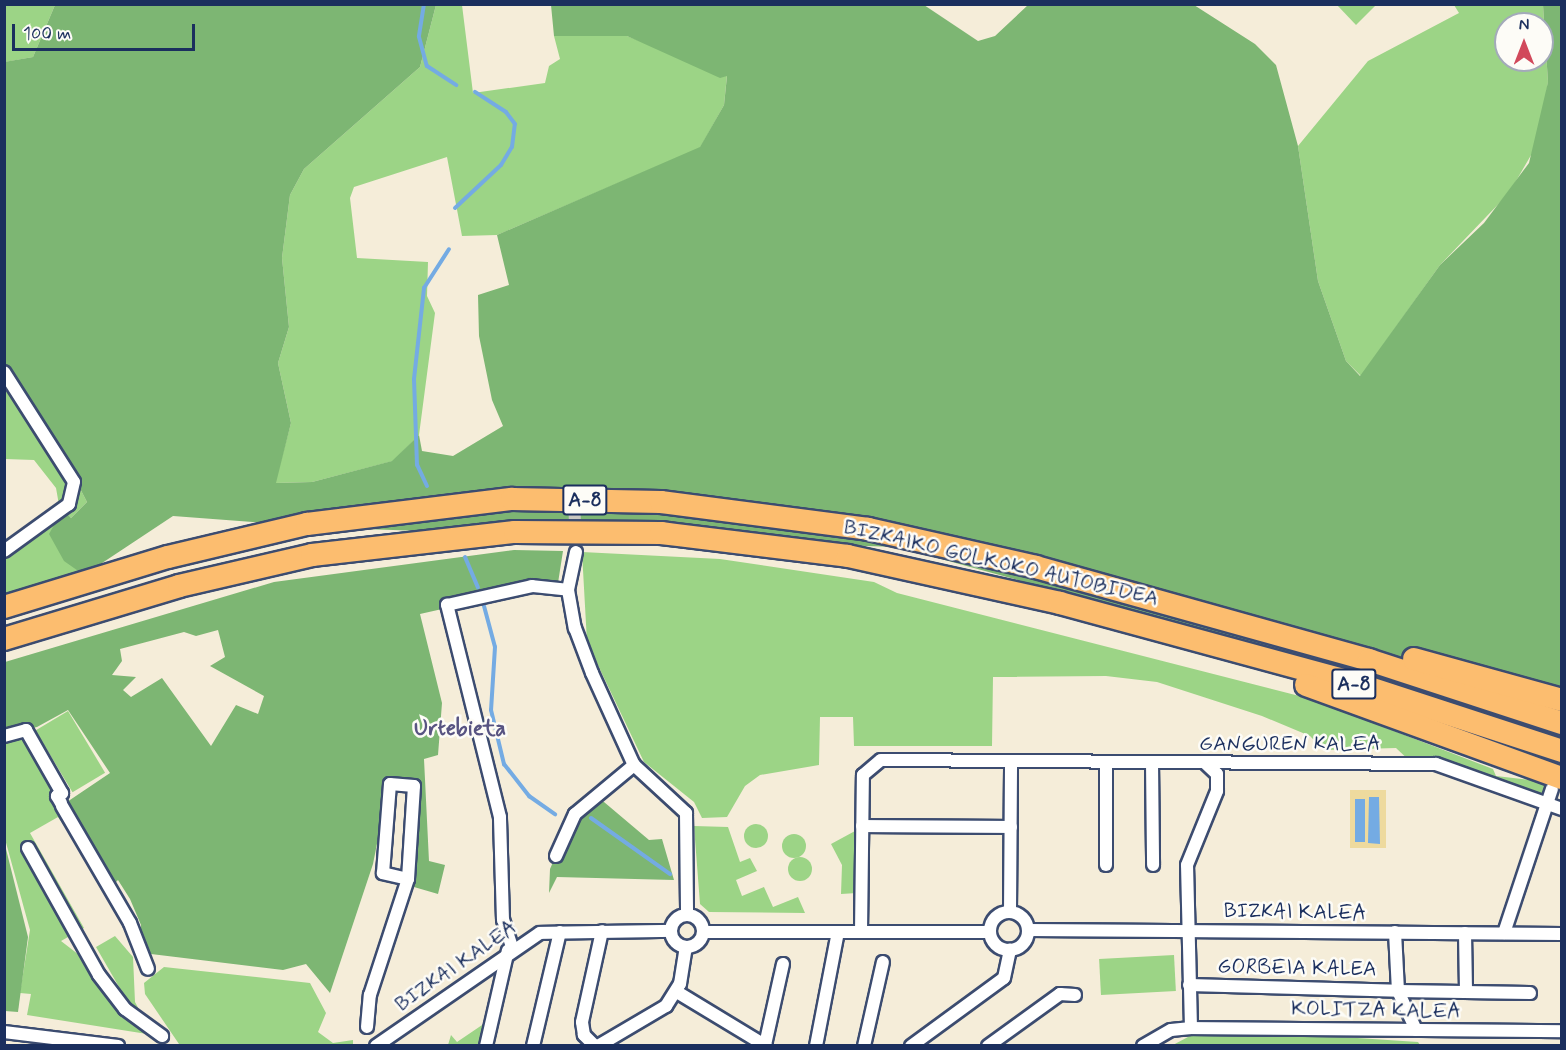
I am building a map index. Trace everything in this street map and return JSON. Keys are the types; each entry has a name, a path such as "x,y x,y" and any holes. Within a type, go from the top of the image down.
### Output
{"highway":[{"name":"BIZKAIKO GOLKOKO AUTOBIDEA","path":"4,607 168,557 307,524 512,499 661,502 765,512 943,544 1167,601 1562,723"},
{"name":"BIZKAIKO GOLKOKO AUTOBIDEA","path":"4,639 179,586 312,555 515,532 661,533 761,543 924,571 1145,624 1562,751"},
{"path":"1167,601 1291,626 1562,699"},
{"path":"1145,624 1233,663 1557,784"}],"street":[{"path":"4,372 74,482 63,510 4,550"},
{"path":"576,552 568,590 574,628 634,765 686,813 687,915"},
{"path":"486,1046 510,949 503,920 501,817 447,605 532,586 568,590"},
{"path":"4,736 26,730 62,793 57,796 148,969"},
{"name":"GANGUREN KALEA","path":"861,932 863,775 881,760 1436,764 1562,809"},
{"path":"1010,912 1011,762"},
{"path":"1106,762 1106,865"},
{"path":"1152,762 1153,865"},
{"path":"1191,1028 1186,930 1187,865 1217,791 1217,774 1205,762"},
{"path":"556,856 575,814 634,765"},
{"path":"367,1027 370,994 408,879 414,786 390,784 383,873 408,879"},
{"path":"1504,933 1547,803 1557,784"},
{"path":"862,826 1011,827"},
{"path":"28,848 99,975 125,1009 162,1036"},
{"path":"1010,912 1020,916 1028,930 1021,946 1010,950 995,943 990,932 994,920 1010,912"},
{"path":"687,915 701,922 704,932 700,942 686,948 677,944 671,931 678,918 687,915"},
{"name":"BIZKAI KALEA","path":"1028,930 1562,934"},
{"path":"602,931 582,1022 585,1035 597,1046 654,1015 676,992 686,948"},
{"name":"BIZKAI KALEA","path":"376,1046 510,949 540,933 671,931"},
{"path":"533,1046 560,932"},
{"path":"704,932 990,932"},
{"path":"816,1046 838,932"},
{"name":"KOLITZA KALEA","path":"1395,932 1398,991 1530,993"},
{"path":"1465,933 1466,992"},
{"path":"910,1046 1004,978 1010,950"},
{"path":"864,1046 883,962"},
{"path":"676,992 766,1045 783,964"},
{"name":"GORBEIA KALEA","path":"1190,985 1398,991 1416,1030"},
{"path":"988,1046 1060,994 1075,995"},
{"name":"KOLITZA KALEA","path":"1143,1046 1171,1030 1191,1028 1562,1031"},
{"path":"4,1032 118,1046"}],"green space":[{"path":"5,5 55,5 33,57 5,62"},
{"path":"55,5 436,5 420,67 304,169 290,195 282,258 289,327 278,363 291,423 276,483 312,482 392,461 419,435 422,451 453,456 503,426 492,400 479,336 478,295 509,285 497,235 700,147 724,105 727,76 720,78 627,36 554,36 551,5 924,5 978,41 995,36 1028,5 1194,5 1255,44 1276,65 1298,146 1318,281 1346,361 1360,376 1440,265 1484,223 1529,163 1548,82 1547,72 1554,72 1554,12 1543,12 1543,5 1561,5 1561,745 1263,647 897,547 334,528 173,516 84,575 64,561 49,534 63,509 71,518 87,502 52,434 5,365 4,62 33,57"},
{"path":"436,5 462,5 473,93 545,83 549,66 560,59 554,36 597,32 627,36 727,75 724,105 700,148 497,235 462,236 447,157 354,187 350,198 357,258 428,262 427,296 435,313 419,435 393,461 312,482 275,483 291,423 278,363 289,327 282,258 290,195 304,169 420,67"},
{"path":"1337,5 1376,5 1356,25"},
{"path":"1454,5 1543,5 1543,12 1494,12 1494,72 1547,72 1548,82 1538,143 1509,193 1440,265 1361,376 1346,361 1318,281 1298,146 1368,61 1459,13"},
{"path":"4,365 52,434 87,502 71,518 64,510 84,575 5,606 5,542 59,505 56,488 34,460 5,459"},
{"path":"514,550 563,551 558,583 420,614 442,703 438,755 424,759 429,861 445,865 438,894 414,887 417,779 390,778 373,864 330,993 306,964 283,970 151,954 141,942 141,925 130,899 118,880 112,886 64,804 110,773 68,710 37,727 5,734 5,662 274,582","holes":["218,630 225,657 210,666 264,696 258,714 236,705 211,746 162,678 131,697 123,690 136,677 112,675 122,661 120,649 184,632 196,636"]},
{"path":"582,552 720,559 874,582 897,593 1311,699 1493,769 1496,776 1539,781 1552,789 1547,803 1436,764 1413,764 1396,748 1324,750 1310,736 1262,716 1157,682 1106,676 993,677 992,746 854,746 853,717 820,717 819,765 760,775 745,786 727,817 702,818 694,802 644,762 587,642"},
{"path":"68,711 105,773 73,792 35,731"},
{"path":"36,725 32,731 69,794 52,804 88,860 58,817 30,833 84,928 61,941 83,958 117,1011 147,1034 27,1015 31,994 20,993 30,930 5,839 4,734"},
{"path":"588,801 604,802 649,840 662,839 674,880 557,877 549,893 550,869 571,821"},
{"path":"756,824 764,828 768,836 764,844 756,848 748,844 744,836 748,828"},
{"path":"694,826 728,827 740,862 750,858 757,871 736,880 742,896 764,887 773,907 798,897 805,913 709,912 700,904"},
{"path":"855,831 857,893 841,894 842,865 831,844"},
{"path":"794,834 799,835 805,841 805,851 799,857 794,858 789,857 783,851 782,846 783,841 789,835"},
{"path":"4,841 28,937 18,1012 5,1011"},
{"path":"800,857 809,860 812,869 809,878 800,881 791,878 788,869 791,860"},
{"path":"115,936 133,957 135,1002 144,1019 130,1006 96,947"},
{"path":"1174,955 1176,991 1101,995 1099,959"},
{"path":"164,967 310,983 326,1013 318,1032 333,1043 353,1040 353,1044 179,1044 145,994 144,983"},
{"path":"488,1021 482,1045 448,1045 451,1035 457,1042"},
{"path":"1205,1028 1418,1042 1420,1045 1171,1046"}],"sand":[{"path":"1350,790 1386,790 1386,848 1350,848"}],"water":[{"path":"1369,797 1379,797 1380,844 1368,843"},
{"path":"1355,799 1365,799 1365,842 1355,842"}],"waterway":[{"path":"424,4 419,37 427,66 456,85"},
{"path":"455,208 501,165 512,147 515,124 506,112 475,92"},
{"path":"427,486 417,465 414,379 424,288 449,249"},
{"path":"465,557 478,587"},
{"path":"484,606 495,647 491,710 504,764 529,796 555,814"},
{"path":"591,818 670,874"}],"tunnel":[{"path":"574,496 576,552"}],"district":[{"name":"Urtebieta","path":"460,730"}]}
